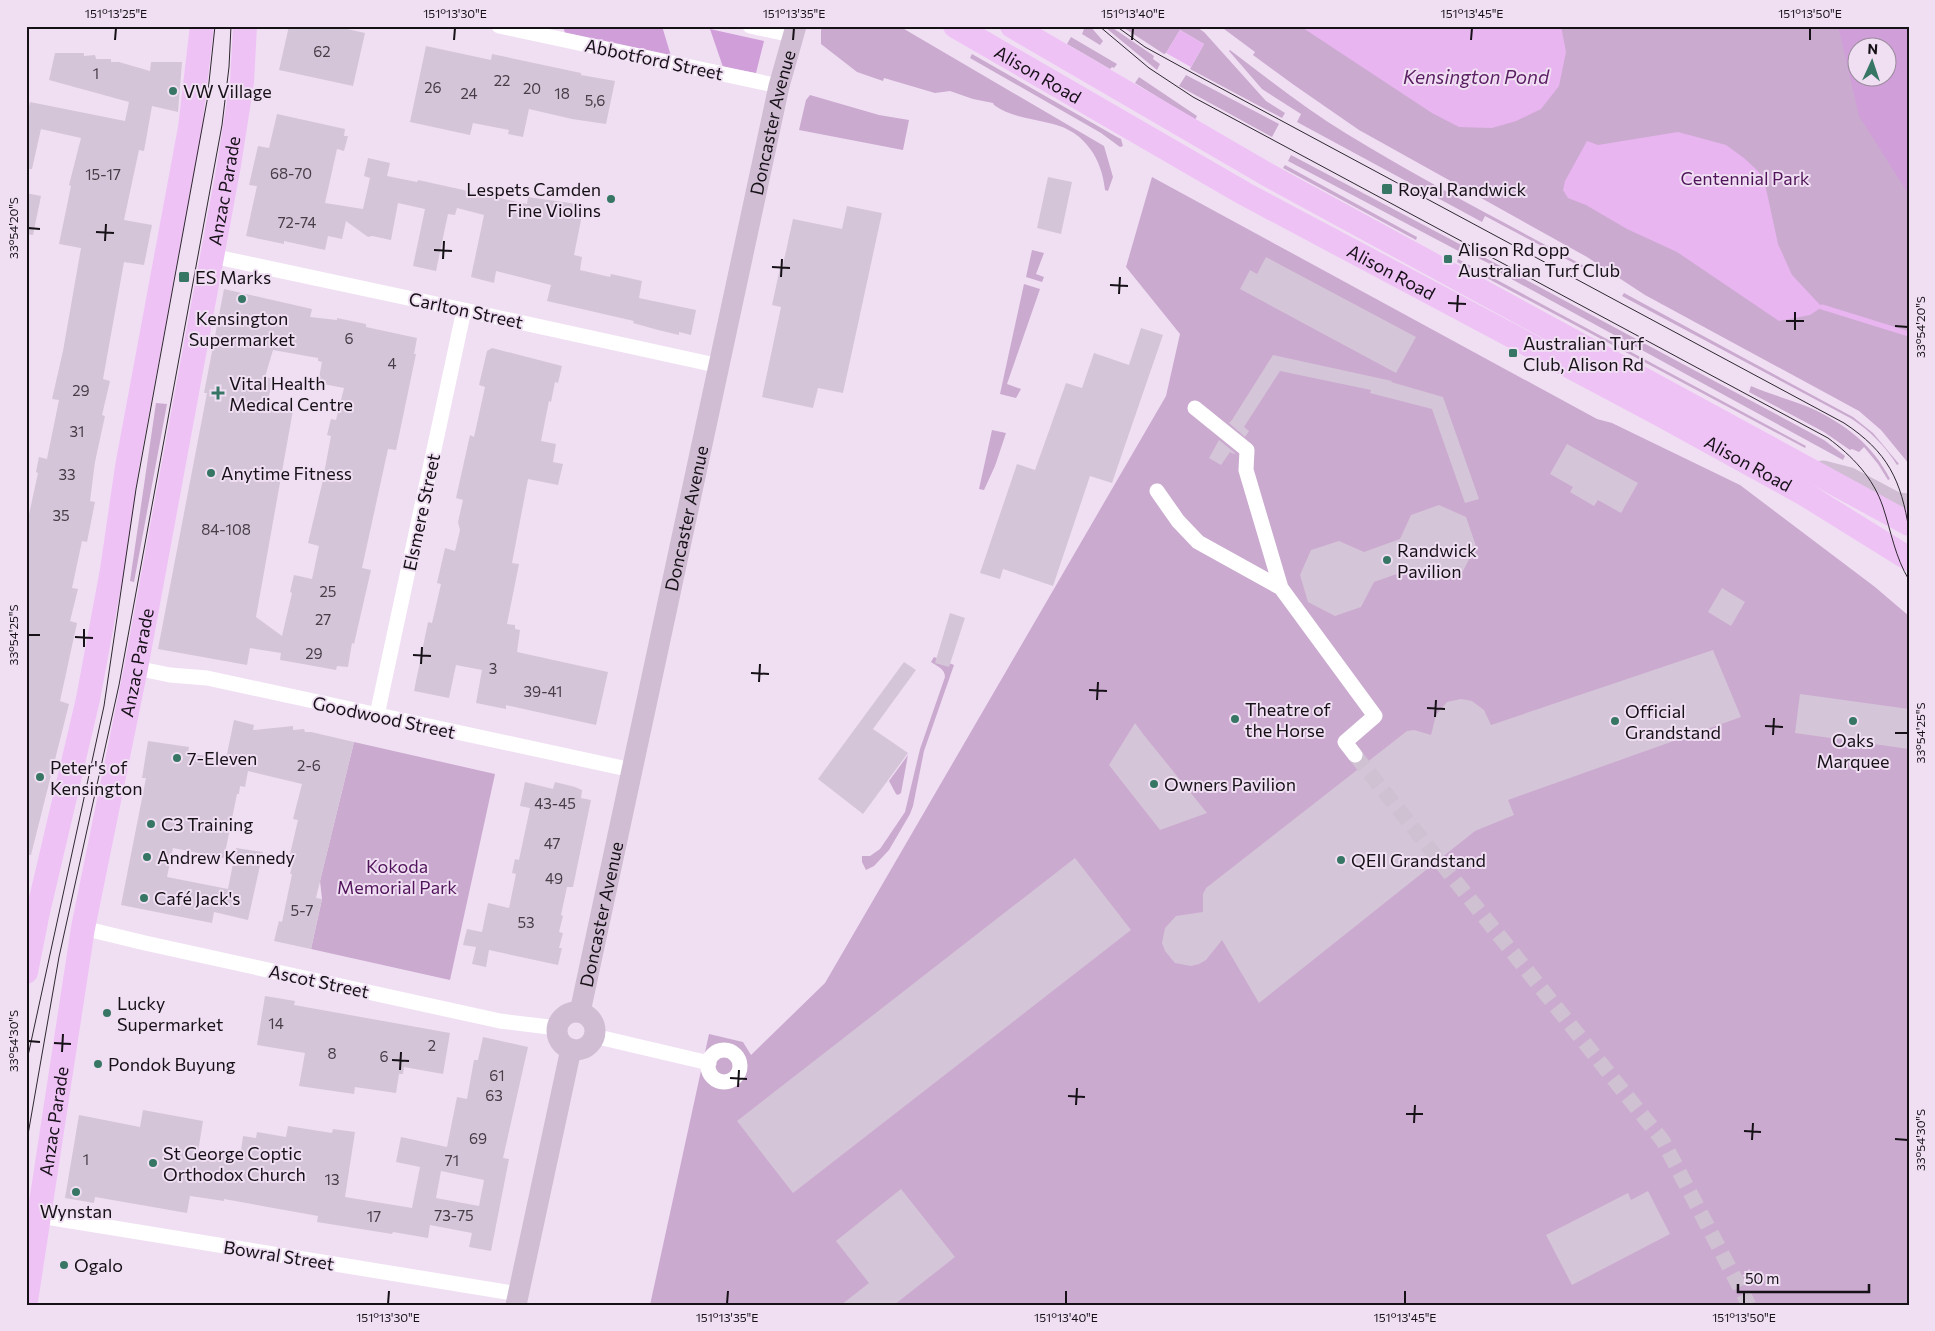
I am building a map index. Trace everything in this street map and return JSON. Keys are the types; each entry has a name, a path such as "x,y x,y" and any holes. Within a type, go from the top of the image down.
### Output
{"main road":[{"path":"26,972 38,912 90,690 112,570 127,467 186,152 195,96 202,26"},
{"name":"Anzac Parade","path":"26,1301 83,928 110,786 136,668 238,113 242,82 245,26"},
{"name":"Alison Road","path":"955,26 1245,194 1650,409 1790,486 1909,559"},
{"name":"Alison Road","path":"1012,26 1268,175 1909,524"},
{"name":"Doncaster Avenue","path":"580,1012 779,86 794,31"},
{"path":"1803,466 1850,478 1897,503 1909,504"},
{"path":"580,1012 590,1019 595,1030 594,1036 587,1047 571,1049 563,1045 559,1040 557,1028 558,1022 567,1014 580,1012"},
{"path":"518,1299 571,1049"}],"street":[{"name":"Abbotford Street","path":"499,26 779,86"},
{"path":"750,26 794,31"},
{"name":"Carlton Street","path":"212,256 720,366"},
{"name":"Elsmere Street","path":"377,715 464,310"},
{"path":"1195,408 1247,450 1246,470 1281,588 1375,716 1345,742 1355,755"},
{"path":"1157,491 1178,522 1198,542 1281,588"},
{"name":"Goodwood Street","path":"136,668 170,675 207,678 632,770"},
{"name":"Ascot Street","path":"83,928 500,1021 557,1028"},
{"path":"594,1036 709,1062"},
{"name":"Bowral Street","path":"40,1216 518,1299"}],"green space":[{"path":"823,26 899,26 1104,146 1113,177 1108,191 1105,190 1096,158 1083,140 1074,133 1053,124 1008,113 993,103 973,99 950,91 935,93 884,78 883,81 857,72 821,44 821,30"},
{"path":"1080,26 1090,26 1103,41 1100,45 1082,34 1084,29"},
{"path":"1110,26 1154,56 1153,59 1160,64 1157,70 1106,28"},
{"path":"1121,26 1195,26 1204,32 1266,101 1285,113 1282,118 1190,69 1204,44 1180,30 1164,54"},
{"name":"Centennial Park","path":"1220,26 1909,26 1909,464 1881,430 1859,411 1645,295 1587,257 1359,130 1253,55 1255,52"},
{"path":"1071,37 1117,64 1114,68 1110,69 1067,44"},
{"path":"1230,50 1302,104 1376,152 1586,267 1585,269 1485,216 1482,222 1297,122 1301,114 1262,89"},
{"path":"972,54 1121,139 1123,146 1120,147 1101,133 970,58"},
{"path":"1186,75 1279,124 1272,137 1179,86"},
{"path":"1139,77 1197,116 1195,120 1135,83"},
{"path":"810,95 879,115 909,120 903,150 799,130 806,100"},
{"path":"1291,155 1469,249 1466,255 1288,161"},
{"path":"1285,165 1417,237 1416,240 1283,168"},
{"path":"1152,177 1597,419 1612,423 1740,485 1875,587 1909,616 1909,1305 650,1305 709,1034 743,1042 751,1055 825,983 1166,396 1180,334 1126,267"},
{"path":"1032,250 1044,253 1036,274 1044,277 1042,282 1026,277"},
{"path":"1480,255 1824,440 1845,456 1843,460 1495,270 1490,264 1478,258"},
{"path":"1458,259 1806,446 1805,448 1457,262"},
{"path":"1024,284 1040,289 1007,384 1021,389 1016,398 1000,394"},
{"path":"1624,293 1853,417 1873,433 1899,464 1897,465 1871,434 1852,419 1622,296"},
{"path":"1751,386 1813,409 1837,422 1867,446 1890,479 1888,480 1864,447 1859,452 1850,450 1824,432 1749,392"},
{"path":"156,403 167,404 134,582 130,581"},
{"path":"992,430 1006,433 995,466 984,490 979,489"},
{"path":"934,657 954,665 924,751 913,806 889,850 874,866 866,870 862,862 862,856 870,856 880,849 905,812 920,749 945,677 942,670 931,662"},
{"name":"Kokoda Memorial Park","path":"354,742 495,774 450,980 311,949 322,899 320,881"},
{"path":"908,755 901,793 898,795 889,781"}],"shaded area":[{"path":"563,26 662,26 671,56 565,33"},
{"path":"1838,26 1909,26 1909,195 1859,116 1852,88 1898,88 1898,38 1848,38 1848,69"},
{"path":"710,29 764,41 756,73 723,67"}],"water":[{"name":"Kensington Pond","path":"1300,26 1561,26 1566,52 1559,86 1541,109 1516,121 1492,128 1459,127 1432,113"},
{"path":"1180,30 1204,44 1191,67 1166,53"},
{"path":"1678,132 1726,145 1759,172 1765,184 1778,244 1792,275 1822,307 1810,315 1779,321 1677,252 1627,229 1586,205 1568,198 1563,190 1565,181 1587,141 1598,145"}],"building":[{"path":"289,26 334,26 365,33 353,86 279,70"},
{"path":"426,46 491,60 492,54 615,81 606,124 572,119 529,109 523,137 508,134 509,130 473,123 470,135 410,122"},
{"path":"55,53 84,53 84,56 95,55 96,59 111,59 111,62 119,62 150,71 151,62 182,62 178,112 152,106 144,151 139,150 124,220 152,225 144,265 124,262 103,379 110,381 102,415 105,416 95,462 90,501 95,502 87,542 82,541 72,588 78,589 70,621 77,623 60,701 69,704 31,855 26,855 26,528 38,473 36,472 39,457 47,459 59,400 52,399 63,351 81,248 59,244 71,186 69,185 81,138 41,129 32,169 26,169 26,119 30,102 125,121 129,102 49,80"},
{"path":"277,114 345,129 344,136 348,136 344,151 337,149 325,203 363,209 370,178 364,176 368,158 390,163 387,176 417,182 418,180 527,204 528,197 584,205 574,255 582,257 580,270 610,277 611,274 642,281 639,298 696,310 691,335 679,332 679,335 633,323 634,321 547,301 551,285 496,271 494,283 471,277 484,215 457,208 455,215 448,214 436,271 413,266 425,209 398,203 391,240 372,236 368,237 346,221 342,239 328,236 325,250 284,241 284,244 246,236 257,186 249,185 258,146 269,148"},
{"path":"1048,177 1072,182 1061,234 1037,228"},
{"path":"26,193 41,196 33,235 26,234"},
{"path":"847,206 882,213 843,393 818,388 813,408 762,397 781,307 772,305 793,219 842,229"},
{"path":"1266,257 1416,337 1396,373 1240,289 1250,270 1257,274"},
{"path":"224,289 312,309 310,317 337,320 337,318 366,324 366,327 417,338 414,354 416,354 396,450 388,449 362,568 371,570 354,644 352,643 348,667 337,666 336,670 280,660 281,653 250,648 247,665 158,649 207,393 204,393","holes":["273,350 318,358 318,361 322,362 318,383 344,388 336,420 331,419 327,435 331,436 308,543 319,546 312,579 294,575 290,592 292,593 282,636 256,617 293,410 266,405 274,379 265,377"]},
{"path":"1141,328 1163,335 1112,483 1090,476 1053,586 1003,569 1000,579 980,573 1017,464 1035,470 1066,383 1082,388 1094,353 1129,365"},
{"path":"492,348 562,366 558,383 555,382 551,402 549,401 541,441 556,444 553,462 563,464 558,485 528,479 512,563 519,564 507,624 515,625 515,629 520,630 517,652 608,672 596,725 506,705 506,709 476,703 482,670 456,665 449,698 414,691 428,622 432,623 441,584 437,583 445,548 455,551 460,530 458,522 463,500 456,498 470,435 474,437 485,387 479,385 487,351"},
{"path":"1273,355 1392,381 1443,397 1479,499 1465,503 1432,409 1370,393 1371,390 1280,371 1244,427 1249,431 1245,437 1229,423"},
{"path":"1219,440 1235,453 1230,452 1221,465 1209,458"},
{"path":"1567,444 1638,483 1621,513 1598,500 1594,506 1570,492 1573,487 1550,474"},
{"name":"Randwick Pavilion","path":"1439,505 1466,517 1476,546 1463,571 1436,581 1411,569 1374,582 1361,607 1335,616 1308,602 1300,575 1311,550 1339,541 1364,552 1400,539 1411,515"},
{"path":"1722,588 1745,602 1731,626 1708,612"},
{"path":"950,613 965,618 949,667 935,663"},
{"name":"QEII Grandstand","path":"1713,650 1741,717 1508,800 1514,815 1475,831 1259,1003 1222,940 1206,960 1191,966 1175,963 1165,951 1162,943 1165,928 1176,916 1203,912 1203,894 1206,888 1407,731 1414,730 1431,735 1436,715 1447,702 1461,699 1472,701 1484,710 1491,725"},
{"path":"904,662 916,670 873,729 908,753 863,814 818,779"},
{"name":"Oaks Marquee","path":"1800,694 1909,709 1909,749 1795,733"},
{"path":"234,720 254,725 253,730 293,726 293,730 304,729 305,732 354,742 316,898 322,899 311,949 274,941 279,921 282,922 292,874 290,874 295,855 290,854 298,820 293,819 302,784 248,771 245,787 240,786 239,794 237,794 224,858 173,848 167,877 228,889 236,848 263,852 248,920 214,912 212,923 121,905 146,778 142,778 148,741 189,747 188,753 226,759"},
{"name":"Owners Pavilion","path":"1135,723 1207,813 1160,830 1109,765"},
{"path":"525,782 553,789 555,782 575,787 582,790 581,798 591,800 573,887 567,887 561,915 563,916 559,932 563,933 559,948 562,948 558,965 489,950 486,967 472,964 476,947 463,945 467,929 482,932 488,903 509,908 516,874 512,873 515,859 519,860 530,808 520,806"},
{"path":"1075,858 1131,930 793,1193 737,1121"},
{"path":"265,996 295,1001 294,1005 450,1033 443,1074 404,1067 403,1074 399,1074 396,1093 355,1087 354,1094 299,1086 305,1053 257,1045"},
{"path":"483,1037 528,1047 503,1158 509,1159 491,1251 469,1247 472,1233 430,1225 428,1238 393,1232 392,1234 317,1222 318,1216 224,1199 224,1201 190,1196 187,1213 95,1197 94,1203 65,1198 79,1115 140,1127 143,1110 203,1121 198,1152 240,1158 243,1136 256,1138 257,1132 286,1137 288,1126 332,1133 333,1129 355,1132 345,1197 412,1208 420,1167 396,1162 401,1137 447,1147 457,1097 467,1099 474,1060 478,1060","holes":["441,1171 484,1180 479,1206 436,1198"]},
{"path":"901,1189 955,1257 894,1305 841,1305 869,1283 836,1241"},
{"path":"1648,1191 1670,1234 1572,1285 1546,1235 1628,1193 1631,1200"}],"waterway":[{"path":"1822,307 1909,334"}],"tunnel":[{"path":"1355,755 1663,1141 1749,1305"}],"tram line":[{"path":"26,1065 104,706 136,489 207,101 215,26"},
{"path":"26,1146 59,957 119,685 222,125 229,67 231,26"},
{"path":"1099,26 1149,68 1193,97 1828,438 1861,468 1874,486 1883,507 1900,562 1909,580"},
{"path":"1116,26 1145,47 1187,70 1844,423 1872,445 1890,469 1902,496 1909,530"}],"place":[{"name":"VW Village","path":"173,91"},
{"name":"Royal Randwick","path":"1387,189"},
{"name":"Lespets Camden Fine Violins","path":"611,199"},
{"name":"Alison Rd opp Australian Turf Club","path":"1448,259"},
{"name":"ES Marks","path":"184,277"},
{"name":"Kensington Supermarket","path":"242,299"},
{"name":"Australian Turf Club, Alison Rd","path":"1513,353"},
{"name":"Vital Health Medical Centre","path":"218,393"},
{"name":"Anytime Fitness","path":"211,473"},
{"name":"Randwick Pavilion","path":"1387,560"},
{"name":"Theatre of the Horse","path":"1235,719"},
{"name":"Official Grandstand","path":"1615,721"},
{"name":"Oaks Marquee","path":"1853,721"},
{"name":"7-Eleven","path":"177,758"},
{"name":"Peter's of Kensington","path":"40,777"},
{"name":"Owners Pavilion","path":"1154,784"},
{"name":"C3 Training","path":"151,824"},
{"name":"Andrew Kennedy","path":"147,857"},
{"name":"QEII Grandstand","path":"1341,860"},
{"name":"Café Jack's","path":"144,898"},
{"name":"Lucky Supermarket","path":"107,1013"},
{"name":"Pondok Buyung","path":"98,1064"},
{"name":"St George Coptic Orthodox Church","path":"153,1163"},
{"name":"Wynstan","path":"76,1192"},
{"name":"Ogalo","path":"64,1265"}]}
